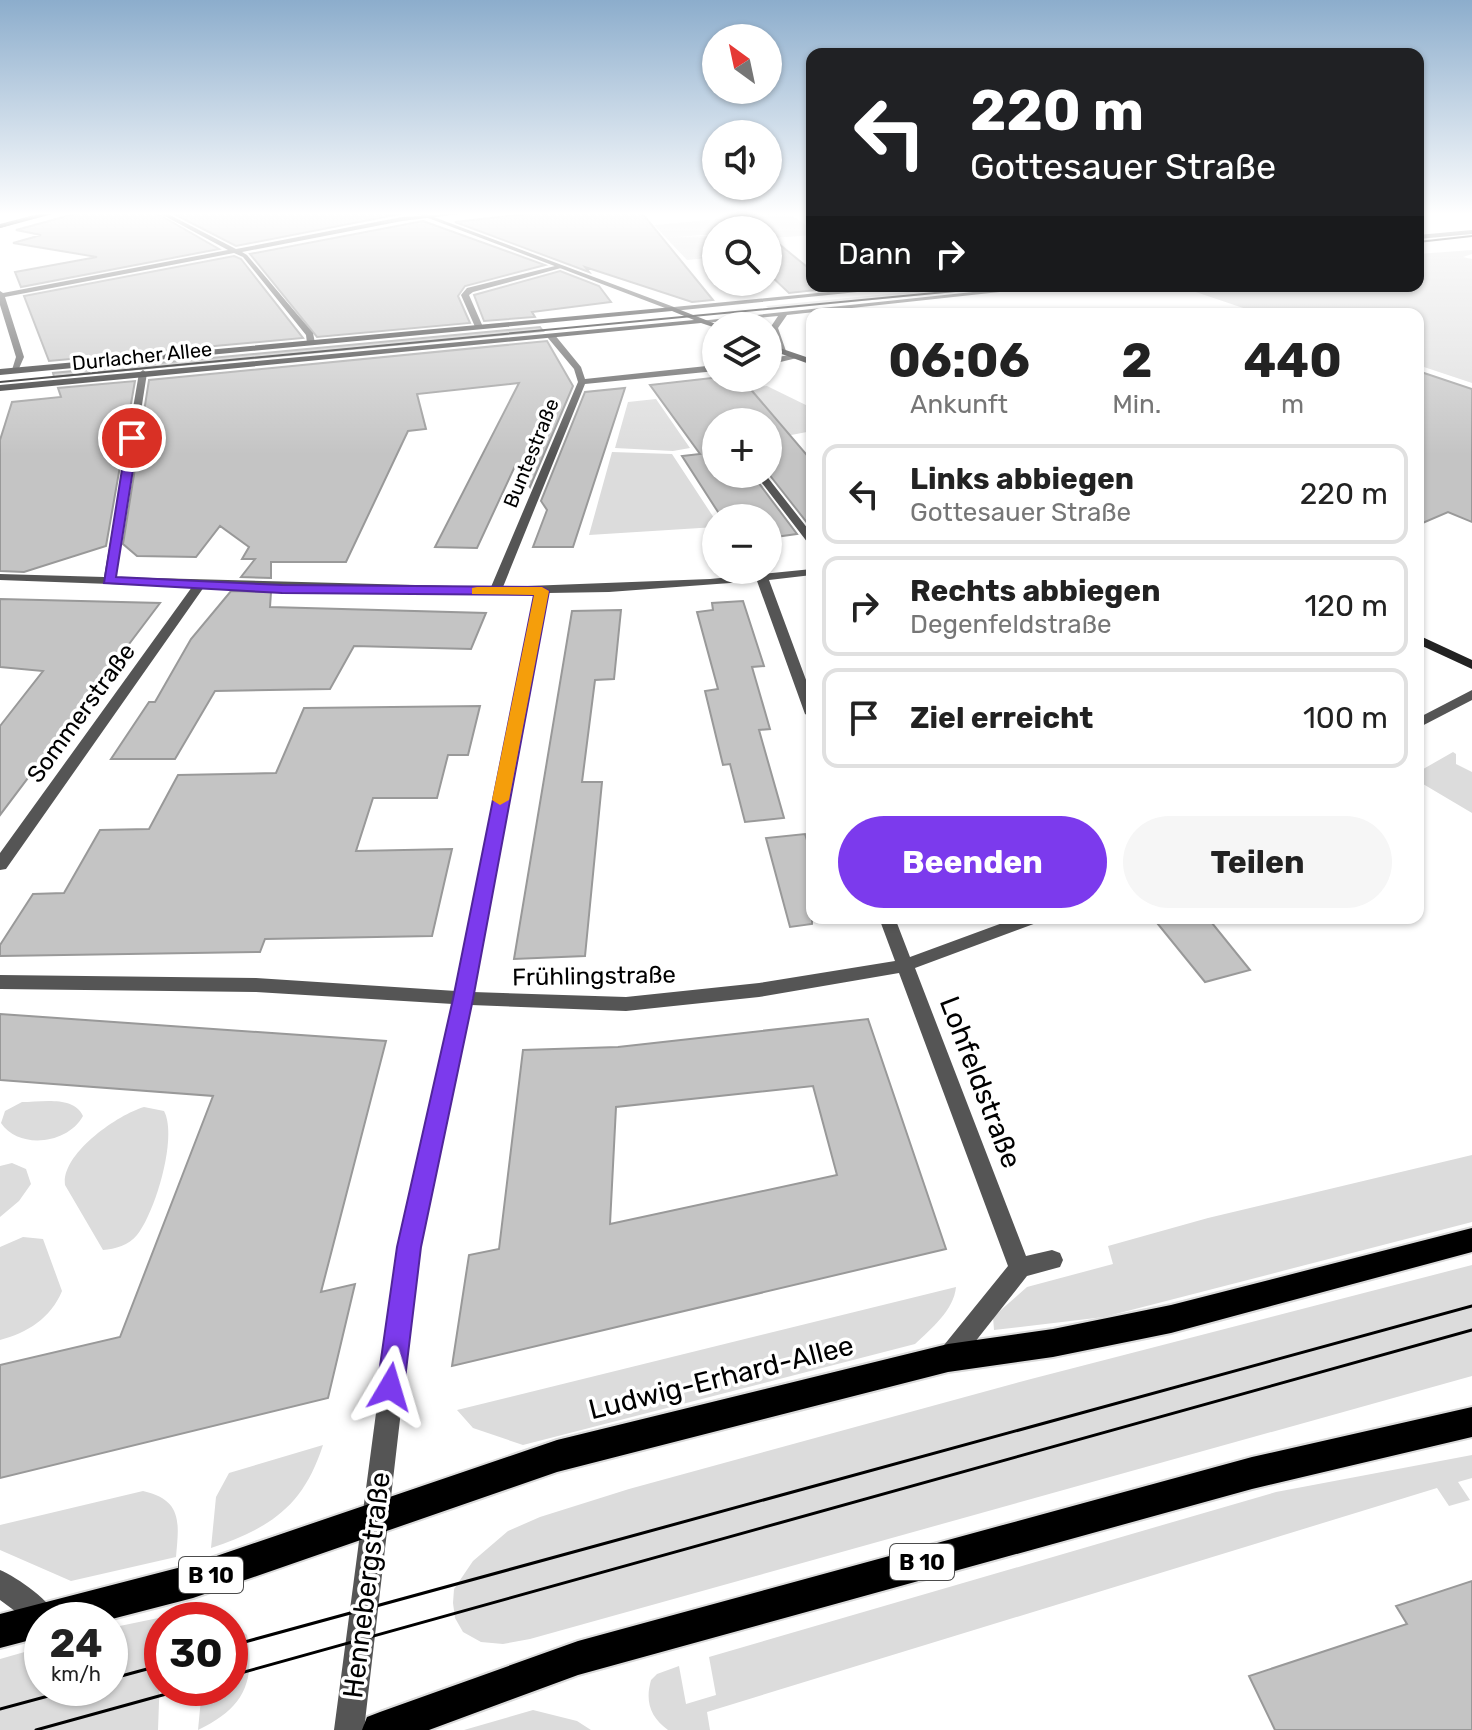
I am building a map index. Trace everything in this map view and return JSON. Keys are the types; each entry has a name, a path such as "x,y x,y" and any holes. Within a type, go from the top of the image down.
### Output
{"main road":[{"name":"Durlacher Allee","path":"0,372 673,309"},
{"path":"673,309 702,321"},
{"name":"Durlacher Allee","path":"0,388 702,321"},
{"path":"782,351 806,360"},
{"path":"1424,642 1472,665"},
{"name":"Ludwig-Erhard-Allee","path":"111,1602 193,1581 557,1456 948,1358 1053,1343 1171,1319 1472,1240"},
{"name":"B 10","path":"380,1730 578,1658 1252,1473 1472,1422"},
{"name":"Ludwig-Erhard-Allee","path":"0,1631 24,1625"}],"street":[{"path":"1,294 20,357 14,371"},
{"path":"275,294 310,335 311,343"},
{"path":"466,294 479,327"},
{"path":"632,294 673,309"},
{"name":"Durlacher Allee","path":"673,309 832,294"},
{"name":"Durlacher Allee","path":"834,308 975,294"},
{"name":"Durlacher Allee","path":"784,313 806,311"},
{"name":"Buntestraße","path":"495,591 582,382 573,361 551,336"},
{"path":"782,359 794,356"},
{"path":"582,382 702,369"},
{"path":"109,580 143,373"},
{"path":"771,488 806,533"},
{"path":"782,576 806,573"},
{"path":"0,577 109,580 198,587 495,591 702,582"},
{"path":"764,584 806,698"},
{"name":"Sommerstraße","path":"0,865 198,587"},
{"name":"Hennebergstraße","path":"349,1730 409,1247 463,999 542,591"},
{"path":"1424,721 1472,694"},
{"name":"Lohfeldstraße","path":"889,924 1020,1268"},
{"name":"Frühlingstraße","path":"0,982 256,985 463,999 626,1004 759,990 903,966 1017,924"},
{"path":"948,1358 1020,1268 1052,1260"},
{"path":"0,1583 24,1602"}],"shaded area":[{"path":"891,294 937,294 770,310 766,306"},
{"path":"1201,294 1472,294 1472,383 1424,367 1424,308 1243,308"},
{"path":"749,392 779,392 806,405 806,432 786,436 782,431 782,408 763,408"},
{"path":"656,399 690,448 673,451 615,448 628,402"},
{"path":"612,452 672,454 705,504 702,504 702,528 589,535"},
{"path":"1453,752 1456,754 1456,764 1472,772 1472,813 1424,785 1424,769"},
{"path":"22,1102 64,1102 79,1109 83,1116 66,1133 55,1138 31,1140 9,1132 1,1123 5,1111"},
{"path":"144,1107 164,1111 168,1123 166,1156 157,1193 137,1235 122,1246 103,1250 65,1185 66,1173 81,1149 93,1137 120,1118"},
{"path":"1472,1155 1472,1222 1104,1317 994,1330 993,1317 1027,1287 1113,1264 1108,1246 1208,1218"},
{"path":"12,1163 26,1169 31,1184 19,1201 0,1217 0,1166"},
{"path":"23,1237 43,1239 62,1291 45,1317 20,1333 0,1340 0,1247"},
{"path":"1472,1265 1472,1376 530,1639 503,1644 481,1642 463,1632 455,1618 454,1589 473,1561 508,1531 540,1517 629,1489 1031,1379"},
{"path":"956,1287 946,1311 915,1344 523,1445 473,1428 457,1410"},
{"path":"323,1445 305,1484 282,1512 251,1532 211,1548 216,1497 229,1473"},
{"path":"1472,1455 1472,1478 1458,1482 1470,1500 1449,1506 1437,1488 707,1712 710,1730 668,1730 650,1708 651,1680 657,1674 679,1666 686,1704 716,1695 709,1657 1276,1492"},
{"path":"143,1491 165,1500 176,1515 176,1557 71,1581 0,1550 0,1525"},
{"path":"144,1621 144,1706 159,1706 158,1730 0,1730 0,1659 24,1652 24,1706 128,1706 128,1624"},
{"path":"200,1706 233,1706 213,1722 198,1730"},
{"path":"533,1710 577,1721 591,1730 464,1730"}],"building":[{"path":"268,294 303,338 49,361 24,296"},
{"path":"282,294 460,294 470,323 317,337"},
{"path":"605,294 611,302 532,312 535,317 484,321 474,295"},
{"path":"667,294 702,294 713,300 692,302"},
{"path":"540,327 543,331 54,377 53,373"},
{"path":"547,341 573,386 530,487 515,466 477,548 435,547 519,383 417,394 426,429 408,431 346,562 271,562 271,578 241,577 255,559 242,559 249,547 220,526 196,557 137,556 123,544 149,380"},
{"path":"1424,373 1472,389 1472,522 1448,512 1424,522"},
{"path":"702,379 702,392 753,392 767,408 702,408 702,487 682,456 700,454 650,385"},
{"path":"135,381 106,546 24,572 0,571 0,440 12,402 61,397 58,388"},
{"path":"625,388 573,547 533,547 547,510 541,501 585,392"},
{"path":"782,426 806,454 806,521 780,488"},
{"path":"703,488 762,488 774,504 713,504"},
{"path":"782,514 797,534 782,536"},
{"path":"231,591 271,592 270,607 486,613 471,649 354,646 330,689 215,691 175,759 111,759 149,702 155,702 191,639"},
{"path":"0,599 160,603 0,815 0,726 43,671 0,667"},
{"path":"743,601 764,666 752,667 770,729 759,730 784,818 745,822 730,764 723,765 705,691 718,689 697,612 713,610 712,603"},
{"path":"621,610 614,679 595,680 582,782 602,782 585,956 514,959 572,611"},
{"path":"480,706 468,755 448,755 437,798 373,798 356,851 452,849 432,936 265,939 260,952 0,956 0,945 33,894 64,893 100,830 149,829 178,775 276,773 304,708"},
{"path":"805,834 806,924 812,924 790,927 766,838"},
{"path":"1158,924 1213,924 1250,970 1205,982"},
{"path":"0,1014 386,1041 321,1292 355,1284 328,1398 0,1478 0,1365 120,1337 213,1096 0,1080"},
{"path":"868,1019 946,1249 452,1366 469,1255 499,1249 523,1050 618,1047","holes":["813,1086 837,1175 610,1224 616,1107"]},
{"path":"1472,1581 1472,1730 1275,1730 1249,1676 1407,1624 1396,1606"}],"tram line":[{"path":"0,382 927,294"},
{"path":"248,1641 1472,1306"},
{"path":"248,1671 1472,1330"},
{"path":"128,1674 144,1670"},
{"path":"36,1730 144,1700"},
{"path":"0,1709 24,1703"}],"slow traffic":[{"path":"477,591 542,591 500,800"}],"route":[{"path":"132,438 109,580 282,589 542,591 463,999 409,1247 390,1387"}]}
